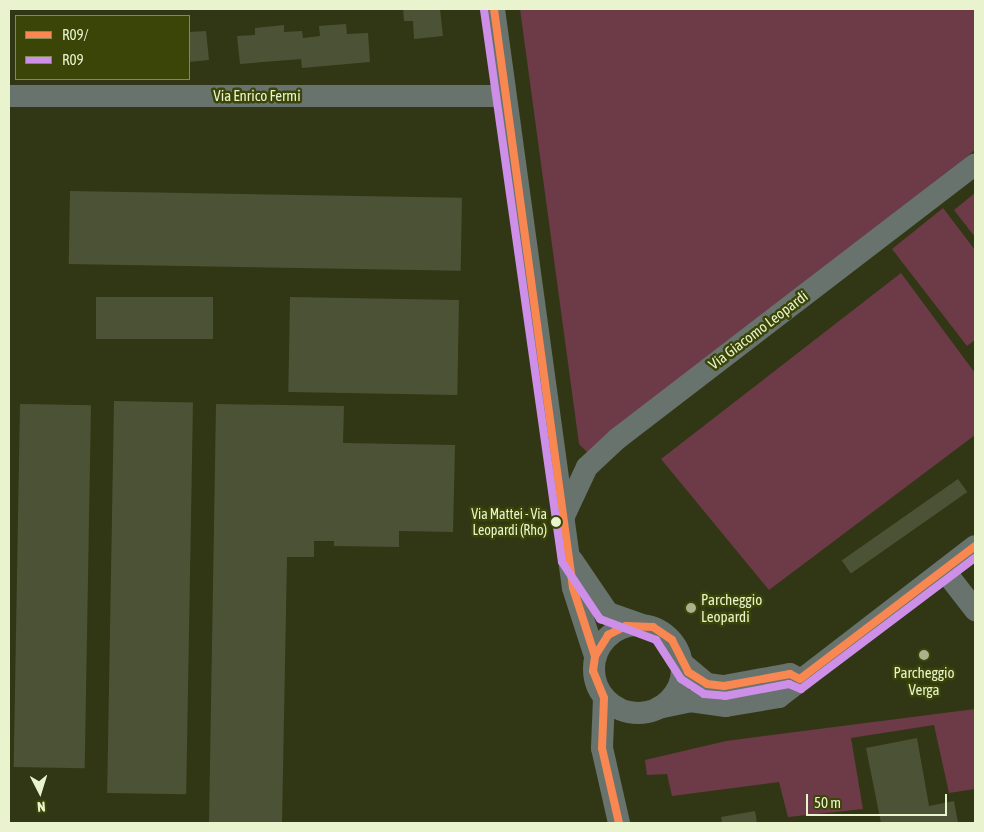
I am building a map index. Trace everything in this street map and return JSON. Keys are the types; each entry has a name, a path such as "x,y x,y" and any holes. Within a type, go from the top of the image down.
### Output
{"street":[{"path":"494,9 564,516 572,560 573,588 594,656 596,685 604,698 623,711 653,710 677,690 682,663"},
{"name":"Via Enrico Fermi","path":"9,96 505,96"},
{"name":"Via Giacomo Leopardi","path":"564,516 587,467 617,439 975,164"},
{"path":"612,779 616,735 624,723 653,710 679,702 726,706 772,699 795,688 800,679 975,546"},
{"path":"572,560 608,613 640,624 672,640 682,663 707,684 724,686 790,674 800,679"},
{"path":"944,570 975,610"},
{"path":"594,656 616,629 640,624"},
{"path":"604,698 602,748 612,779 619,823"}],"shaded area":[{"path":"520,9 975,9 975,150 588,453 579,444"},
{"path":"975,193 975,237 954,210"},
{"path":"943,208 975,250 975,340 967,346 892,249"},
{"path":"901,273 975,373 975,435 769,590 661,459"},
{"path":"975,709 975,789 949,793 934,725 851,738 863,809 788,817 779,782 672,796 667,774 647,775 645,760 726,741"}],"building":[{"path":"403,9 440,9 443,36 414,39 413,21 404,21"},
{"path":"346,24 347,34 368,33 370,62 302,68 301,59 240,64 237,36 255,35 255,28 284,25 284,32 302,31 303,38 320,36 319,26"},
{"path":"206,31 209,60 190,62 190,32"},
{"path":"70,191 462,198 461,271 69,264"},
{"path":"96,297 213,297 213,339 96,339"},
{"path":"290,297 459,300 457,395 288,392"},
{"path":"114,401 193,402 186,794 107,793"},
{"path":"20,404 91,405 85,768 14,767"},
{"path":"216,404 344,406 343,443 455,445 453,532 399,531 399,547 334,546 334,541 314,541 314,557 287,557 282,823 209,823"},
{"path":"958,479 967,492 851,574 842,560"},
{"path":"917,738 929,806 954,801 958,823 881,823 866,748"},
{"path":"755,811 757,823 722,823 721,817"}],"transit line":[{"name":"R09/","path":"494,9 573,588 595,656"},
{"name":"R09","path":"484,10 562,562 600,619 656,640 681,679 704,694 725,696 789,684 801,689 975,558"},
{"name":"R09/","path":"619,823 602,748 604,698 593,671 595,656 608,635 626,626 653,627 672,640 688,672 707,684 724,686 790,674 800,679 975,546"}],"place":[{"name":"Via Mattei - Via Leopardi (Rho)","path":"556,522"},
{"name":"Parcheggio Leopardi","path":"691,608"},
{"name":"Parcheggio Verga","path":"924,655"}]}
